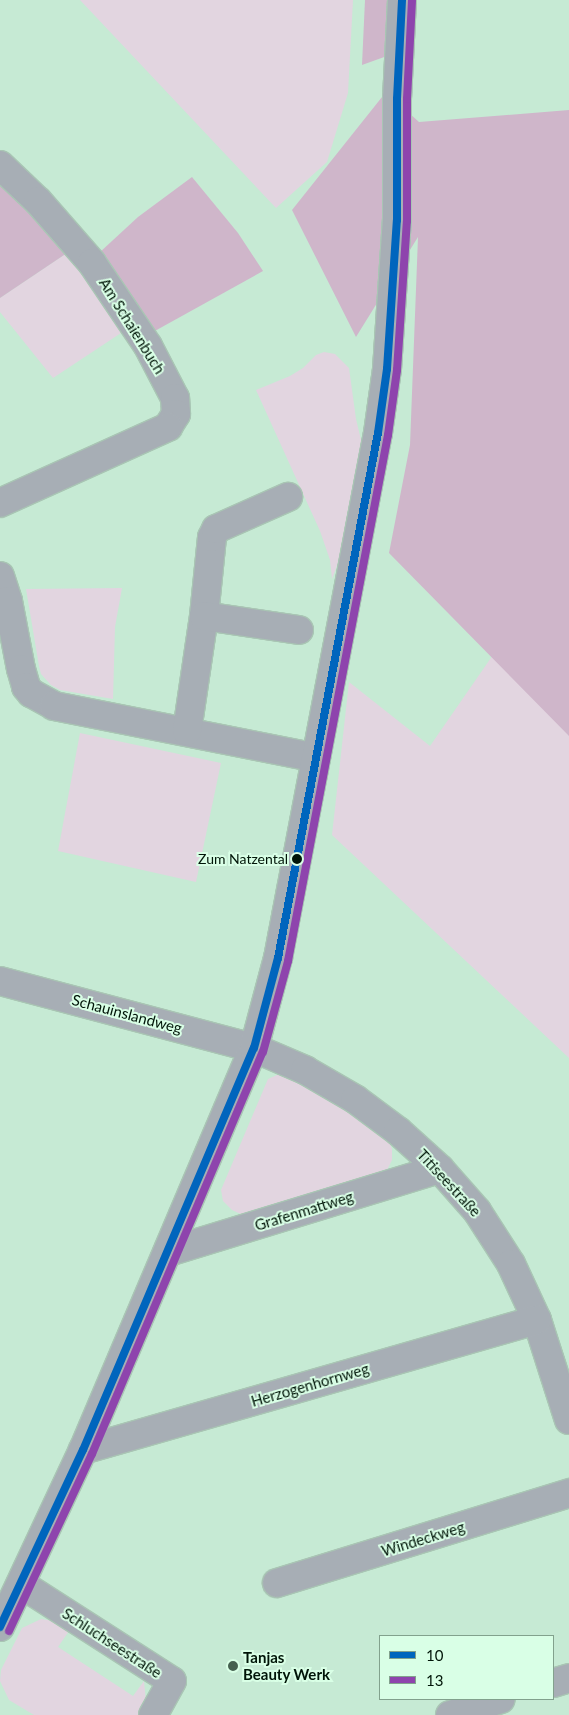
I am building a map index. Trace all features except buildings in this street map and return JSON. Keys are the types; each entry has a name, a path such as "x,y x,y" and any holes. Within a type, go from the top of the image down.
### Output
{"street":[{"path":"0,1627 83,1450 254,1048 280,949 378,432 387,369 396,220 397,99 402,0"},
{"name":"Am Schaienbuch","path":"0,165 38,201 92,263 148,346 175,398 176,414 168,427 0,503"},
{"path":"187,731 204,616 212,537 216,529 288,497"},
{"path":"0,576 8,601 21,669 31,694 54,706 316,758"},
{"path":"204,616 299,630"},
{"name":"Schauinslandweg","path":"0,981 254,1048"},
{"name":"Titiseestraße","path":"254,1048 305,1070 355,1099 398,1131 440,1169 477,1211 511,1264 537,1320 569,1420"},
{"name":"Grafenmattweg","path":"168,1252 440,1169"},
{"name":"Herzogenhornweg","path":"83,1450 537,1320"},
{"name":"Windeckweg","path":"277,1583 569,1493"},
{"name":"Schluchseestraße","path":"21,1584 172,1681 153,1715"},
{"path":"554,1683 569,1678"},
{"path":"450,1715 498,1700"}],"shaded area":[{"path":"80,0 353,0 348,93 327,162 276,208"},
{"path":"365,0 393,0 387,56 362,65"},
{"path":"386,92 419,122 569,110 569,736 389,553 410,445 418,237 356,337 292,210"},
{"path":"192,177 238,233 263,271 153,332 99,253 138,217"},
{"path":"0,183 21,202 67,253 0,298"},
{"path":"67,253 91,281 124,331 53,378 0,312 0,298"},
{"path":"324,352 335,354 349,368 356,419 362,444 362,459 345,544 332,579 330,560 320,531 256,390 290,376 303,368 316,355"},
{"path":"122,588 115,627 113,699 60,690 51,685 41,674 26,589"},
{"path":"495,652 569,733 569,1058 332,835 349,682 430,746"},
{"path":"80,733 221,763 196,882 58,851"},
{"path":"277,1075 291,1075 333,1097 388,1138 392,1149 392,1160 384,1176 243,1215 232,1210 223,1201 221,1190 268,1079"},
{"path":"41,1619 53,1621 69,1631 58,1647 133,1696 144,1681 146,1702 142,1715 34,1715 9,1700 0,1681 1,1670 22,1628"}],"transit line":[{"name":"10","path":"0,1627 83,1450 254,1048 278,958 378,433 387,369 397,220 397,99 402,0"},
{"name":"13","path":"9,1631 92,1454 263,1052 288,961 388,435 397,370 407,221 407,99 412,1"}],"place":[{"name":"Zum Natzental","path":"297,859"},
{"name":"Tanjas Beauty Werk","path":"233,1666"}]}
